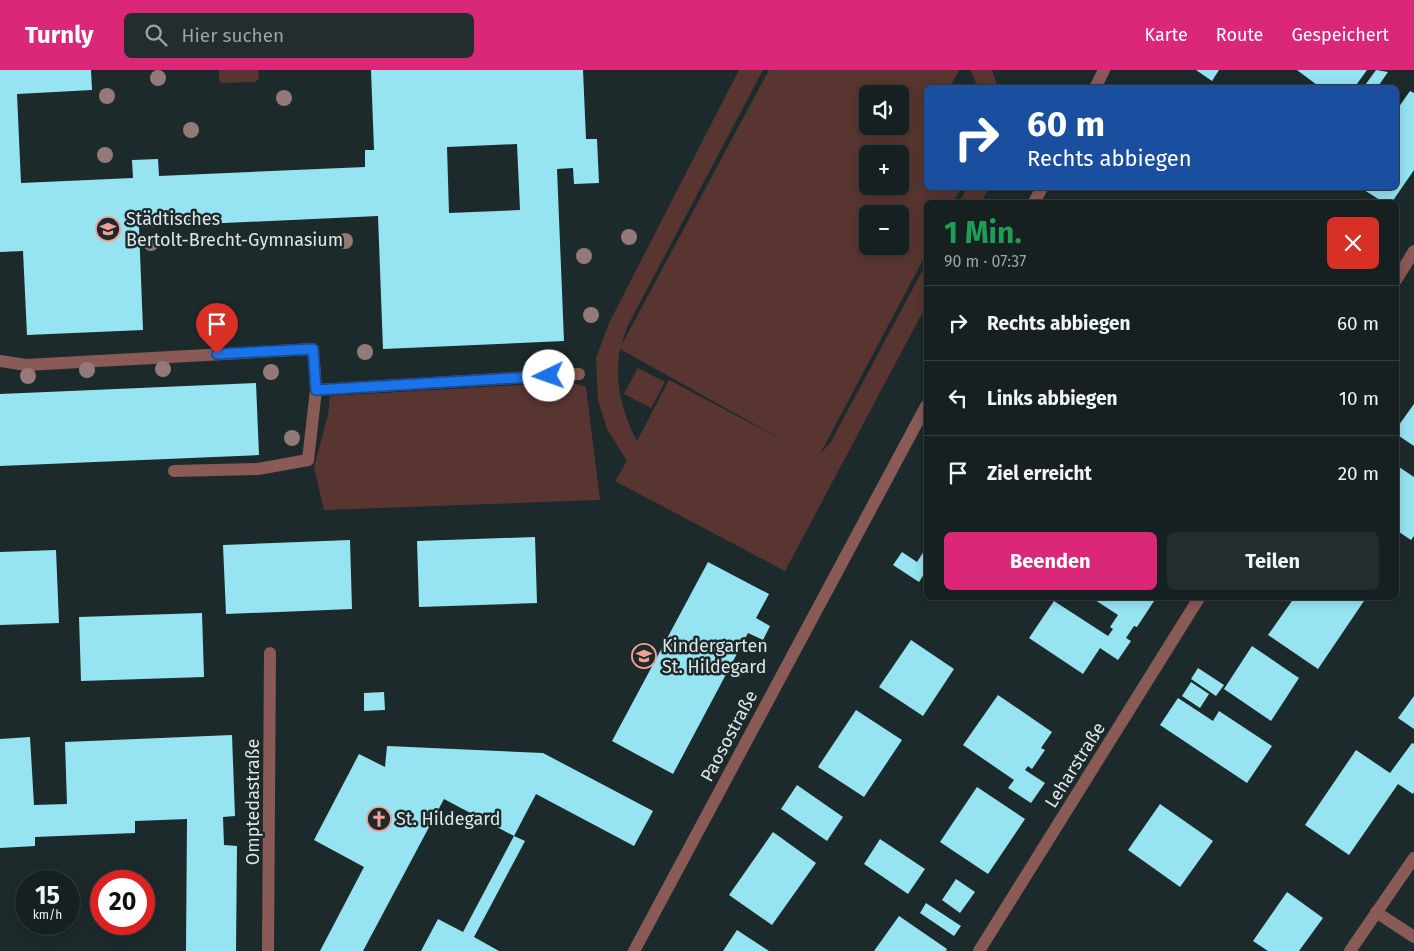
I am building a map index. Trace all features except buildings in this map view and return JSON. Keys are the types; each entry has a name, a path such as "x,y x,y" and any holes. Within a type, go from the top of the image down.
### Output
{"street":[{"path":"1096,85 1104,70"},
{"path":"1399,275 1414,251"},
{"path":"0,361 26,365 313,349 316,390 308,460 258,469 174,471"},
{"path":"316,390 580,374"},
{"name":"Paosostraße","path":"634,951 924,410"},
{"name":"Leharstraße","path":"979,951 1198,600"},
{"name":"Omptedastraße","path":"268,951 271,824 270,653"},
{"path":"1350,951 1414,858"},
{"path":"1376,912 1414,937"}],"shaded area":[{"path":"219,70 258,70 259,79 255,82 221,83"},
{"path":"739,70 763,70 627,327 621,346 769,70 959,70 951,85 924,85 924,190 960,190 954,200 924,200 924,258 820,454 831,442 924,268 924,310 785,571 615,481 627,461 607,429 598,400 596,358 609,323","holes":["620,349 788,443 669,380 637,441 623,408 618,373"]},
{"path":"970,70 992,70 997,85 977,85"},
{"path":"966,190 988,190 982,200 960,200"},
{"path":"638,368 665,382 651,408 624,394"},
{"path":"569,382 586,387 600,500 324,510 314,467 328,415 330,396"}],"place":[{"name":"Städtisches Bertolt-Brecht-Gymnasium","path":"108,229"},
{"name":"Kindergarten St. Hildegard","path":"644,656"},
{"name":"St. Hildegard","path":"379,819"}],"route":[{"path":"217,354 313,349 316,390 549,376"}]}
